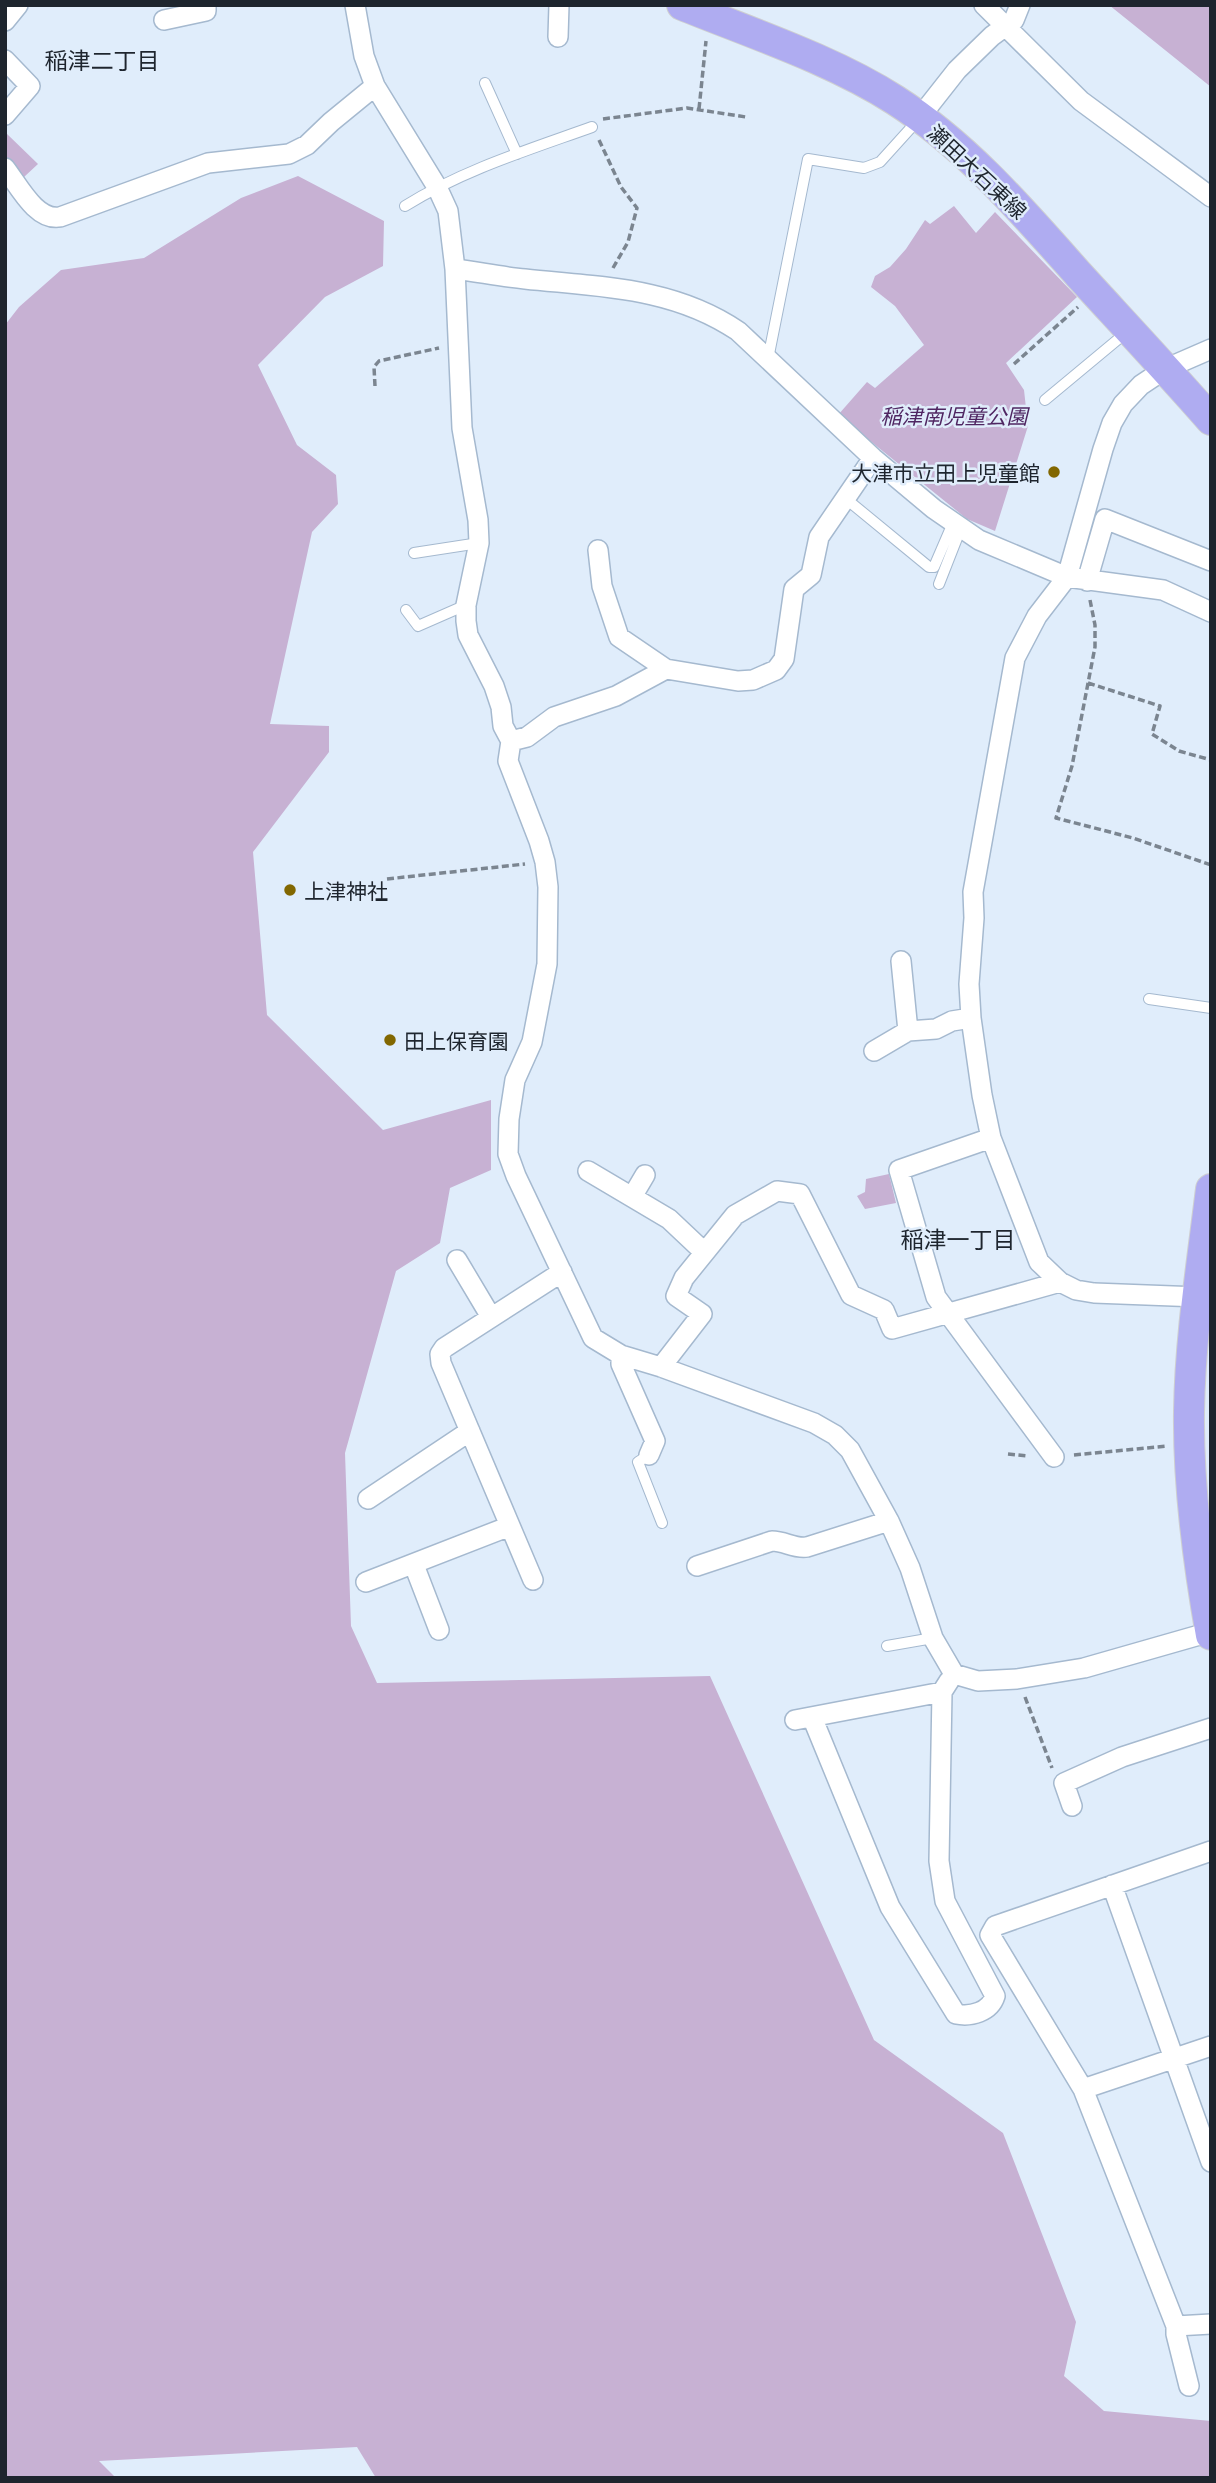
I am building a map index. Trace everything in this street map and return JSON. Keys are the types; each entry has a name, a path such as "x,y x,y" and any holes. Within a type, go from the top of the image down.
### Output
{"main road":[{"name":"瀬田大石東線","path":"695,10 852,77 893,98 920,117 971,161 1019,208 1211,420"},
{"path":"1210,1634 1196,1534 1190,1444 1191,1371 1211,1189"}],"street":[{"path":"5,21 19,5"},
{"path":"164,20 206,11 206,5"},
{"path":"355,5 365,56 375,86 437,187 448,211 455,269 462,428 478,520 479,543 466,606 468,635 494,686 501,707 503,726 511,741 508,761 539,841 548,887 547,964 532,1042 515,1080 509,1119 508,1153 516,1176 593,1338 621,1355 814,1423 835,1435 850,1450 889,1521 910,1568 933,1638 954,1674 978,1681 1017,1679 1084,1668 1210,1634"},
{"path":"558,37 559,5"},
{"path":"984,5 1081,101 1211,197"},
{"path":"920,117 957,70 992,36 1014,20 1020,5"},
{"path":"5,60 30,86 5,115"},
{"path":"5,169 41,214 51,218 60,217 208,163 289,154 307,145 375,86"},
{"path":"455,269 610,287 688,303 717,316 738,331 873,458 957,526 979,540 1067,577 1163,590 1211,612"},
{"path":"1199,1297 1076,1290 1060,1282 1039,1262 990,1139 971,1018 969,984 974,918 973,892 1016,658 1037,616 1067,577 1102,449 1123,404 1141,385 1165,369 1211,348"},
{"path":"598,550 602,586 619,637 667,669 738,681 753,680 776,670 784,659 794,589 811,575 819,537 873,458"},
{"path":"1087,581 1105,519 1211,561"},
{"path":"511,741 527,737 554,717 616,696 667,669"},
{"path":"901,961 908,1031"},
{"path":"874,1051 908,1031 936,1029 952,1021 971,1018"},
{"path":"990,1139 899,1170 936,1297 1054,1457"},
{"path":"588,1171 669,1219 704,1252"},
{"path":"632,1197 645,1175"},
{"path":"661,1367 702,1314 676,1296 684,1278 735,1215 777,1191 800,1194 851,1294 884,1310 892,1329 1060,1282"},
{"path":"457,1260 491,1317"},
{"path":"533,1580 441,1363 440,1354 444,1348 562,1272"},
{"path":"621,1355 621,1364 654,1441 649,1455"},
{"path":"368,1499 470,1432"},
{"path":"697,1566 772,1541 780,1541 797,1549 889,1521"},
{"path":"366,1582 510,1526"},
{"path":"414,1565 439,1630"},
{"path":"942,1692 804,1718 890,1907 956,2014 969,2016 991,2005 995,1996 945,1901 939,1861 942,1692 954,1674"},
{"path":"1072,1806 1064,1783 1122,1757 1211,1728"},
{"path":"1189,2386 1176,2326 1083,2089 990,1936 995,1926 1211,1851"},
{"path":"1112,1885 1211,2162"},
{"path":"1083,2089 1211,2046"},
{"path":"1176,2326 1211,2324"}],"lane":[{"path":"485,83 517,154"},
{"path":"768,360 807,159 864,168 880,162 920,117"},
{"path":"405,206 437,187 592,127"},
{"path":"1045,400 1129,330"},
{"path":"845,498 929,567 934,567 957,526"},
{"path":"939,584 957,526"},
{"path":"414,553 479,543"},
{"path":"406,610 418,626 466,606"},
{"path":"1149,999 1211,1008"},
{"path":"649,1455 638,1462 662,1523"},
{"path":"887,1646 933,1638"}],"path":[{"path":"695,10 699,109"},
{"path":"610,287 613,268 628,242 637,208 621,187 592,127 600,120 687,108 746,117"},
{"path":"1014,365 1095,292"},
{"path":"375,386 374,367 379,361 436,347 459,353"},
{"path":"1087,581 1096,625 1095,647 1072,766 1056,818 1133,838 1211,865"},
{"path":"1088,682 1160,706 1152,734 1179,751 1211,760"},
{"path":"387,879 545,862"},
{"path":"1008,1454 1044,1458 1190,1444"},
{"path":"1017,1679 1057,1781 1064,1783"}],"green space":[{"path":"1109,5 1211,5 1211,87"},
{"path":"5,132 38,164 24,177 5,156"},
{"path":"298,176 384,221 383,266 325,297 258,365 297,445 336,475 338,504 312,532 270,724 329,726 329,752 253,852 267,1015 383,1130 491,1100 491,1170 450,1188 440,1243 396,1271 345,1453 351,1626 377,1683 710,1676 874,2040 1003,2133 1076,2322 1064,2376 1104,2411 1211,2421 1211,2478 376,2478 357,2447 99,2461 116,2478 5,2478 5,325 19,307 61,270 144,258 241,198"},
{"name":"稲津南児童公園","path":"954,206 976,233 995,212 1077,297 1006,363 1024,390 1028,426 995,531 967,519 838,415 867,382 875,388 924,345 895,306 871,287 875,276 890,267 925,220 930,224"},
{"path":"889,1174 896,1203 865,1209 857,1196 865,1192 866,1179"}],"place":[{"name":"大津市立田上児童館","path":"1054,472"},
{"name":"上津神社","path":"290,890"},
{"name":"田上保育園","path":"390,1040"}],"district":[{"name":"稲津二丁目","path":"102,59"},
{"name":"稲津一丁目","path":"958,1238"}]}
